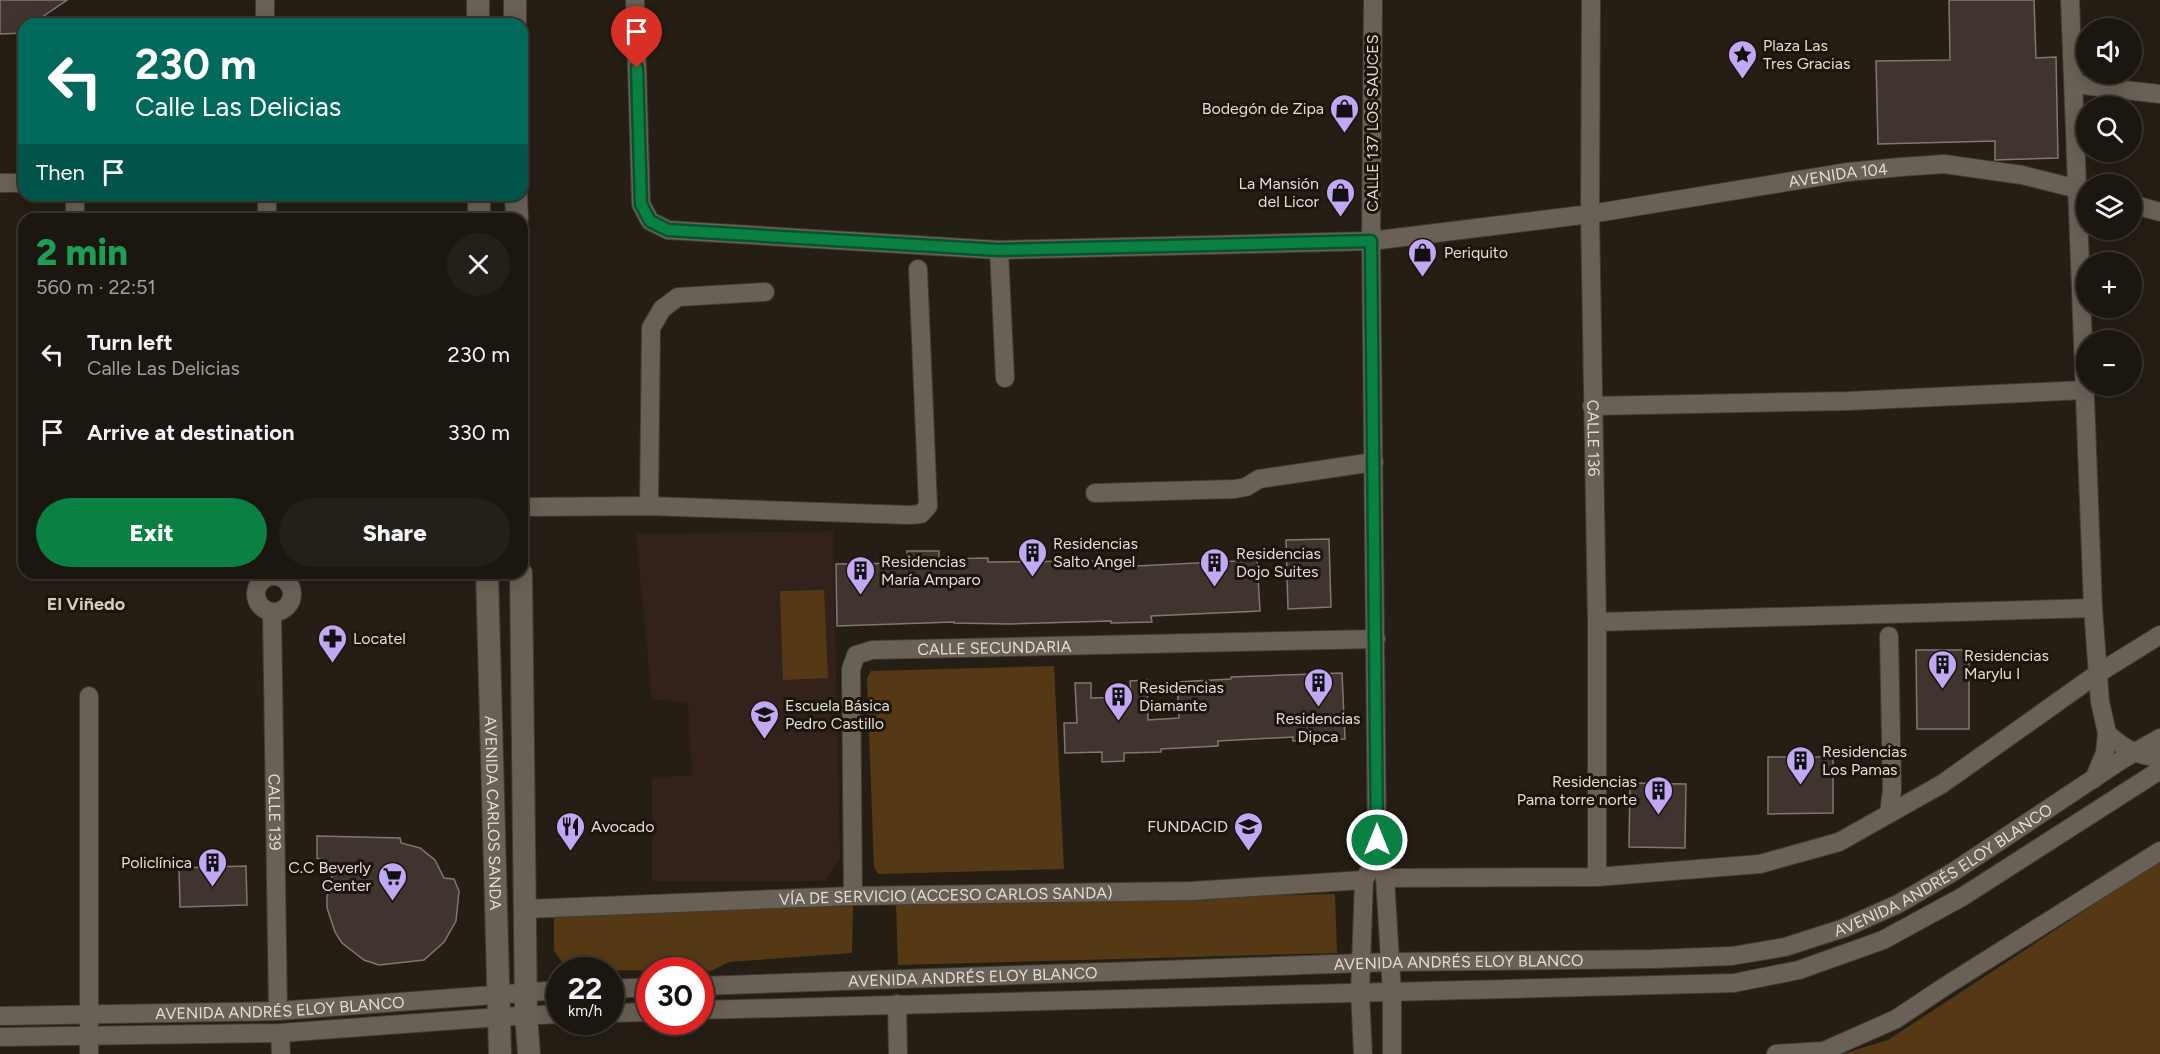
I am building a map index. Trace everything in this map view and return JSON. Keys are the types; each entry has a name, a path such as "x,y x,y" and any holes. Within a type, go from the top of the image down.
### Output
{"street":[{"path":"265,0 265,18"},
{"path":"478,0 478,18"},
{"path":"514,0 515,18"},
{"name":"AVENIDA 104","path":"635,0 641,204 650,221 668,230 999,250 1371,241 1590,214 1848,172 1944,164 2022,175 2076,188"},
{"name":"CALLE 137 LOS SAUCES","path":"1373,0 1371,241 1378,858"},
{"name":"CALLE 136","path":"1592,0 1590,214 1597,622 1597,877"},
{"path":"2070,0 2082,174"},
{"path":"2074,84 2160,94"},
{"path":"0,183 18,183"},
{"path":"2142,207 2160,212"},
{"path":"2084,240 2084,330"},
{"path":"999,250 1005,378"},
{"path":"528,507 649,506 921,514 928,506 918,269"},
{"path":"649,506 651,328 662,309 678,297 765,292"},
{"path":"1592,406 1848,400 2076,390"},
{"path":"2085,396 2097,675 2107,733 2105,753 2094,779"},
{"path":"1095,493 1235,489 1246,487 1259,479 1374,462"},
{"name":"CALLE 139","path":"278,1011 272,612 288,604 292,593 287,581 284,579"},
{"name":"AVENIDA CARLOS SANDA","path":"487,579 500,1054"},
{"name":"AVENIDA CARLOS SANDA","path":"521,579 526,1015 529,1054"},
{"path":"1597,622 2093,608"},
{"path":"1386,878 1597,877 1760,864 1839,842 1942,784 2097,675 2160,635"},
{"path":"1889,636 1892,790 1889,813"},
{"name":"CALLE SECUNDARIA","path":"853,896 851,669 856,655 872,650 1376,639"},
{"path":"88,696 89,1054"},
{"path":"2107,733 2116,743 2134,753 2160,757"},
{"name":"AVENIDA ANDRÉS ELOY BLANCO","path":"714,986 1391,962 1652,959 1732,956 1785,947 1844,928 1898,904 1953,873 2160,738"},
{"name":"AVENIDA ANDRÉS ELOY BLANCO","path":"714,1010 1734,983 1799,969 1883,940 1952,902 2160,770"},
{"path":"1776,1054 1824,1051 1896,1019 2160,851"},
{"path":"1378,858 1386,878 1391,962 1392,1054"},
{"path":"1363,1054 1360,993 1364,880 1378,858"},
{"name":"VÍA DE SERVICIO (ACCESO CARLOS SANDA)","path":"526,909 853,896 1191,891 1364,880"},
{"name":"AVENIDA ANDRÉS ELOY BLANCO","path":"0,1037 280,1033 498,1006 526,992 546,991"},
{"path":"897,1004 898,1054"},
{"name":"AVENIDA ANDRÉS ELOY BLANCO","path":"0,1016 498,1006 526,1015 546,1014"},
{"path":"280,1033 281,1054"}],"shaded area":[{"name":"Escuela Básica Pedro Castillo","path":"833,531 840,859 825,881 652,881 652,778 692,775 688,703 652,699 636,534"},
{"path":"824,590 828,678 783,680 780,591"},
{"path":"1054,666 1064,869 878,874 874,867 867,678 871,671"},
{"path":"2160,861 2160,1054 1842,1054 1888,1040"},
{"path":"1335,894 1337,953 898,965 896,904"},
{"path":"853,906 852,953 729,962 714,970 714,957 636,957 636,970 624,970 624,957 558,957 554,951 554,914"}],"building":[{"path":"0,0 67,0 41,18 18,18 18,33 0,34"},
{"path":"1949,0 2034,0 2036,58 2056,57 2058,158 1995,160 1995,141 1878,144 1876,61 1950,60"},
{"path":"1329,539 1331,607 1288,609 1286,540"},
{"path":"907,551 939,551 939,559 988,558 988,562 1096,561 1096,568 1257,560 1260,611 1151,616 1152,622 1010,624 954,622 837,626 836,564 908,563"},
{"name":"Residencias Marylu I","path":"1916,650 1969,650 1969,729 1917,729"},
{"path":"1342,673 1345,739 1293,741 1293,737 1218,741 1218,746 1124,753 1124,761 1102,762 1102,752 1065,753 1064,723 1077,723 1075,683 1091,683 1091,698 1131,697 1130,681 1147,680 1148,720 1179,718 1177,682 1231,679 1231,677"},
{"name":"Residencias Los Pamas","path":"1768,757 1833,757 1833,813 1768,814"},
{"name":"Residencias Pama torre norte","path":"1630,783 1686,784 1685,848 1629,847"},
{"name":"C.C Beverly Center","path":"317,836 400,838 401,843 420,848 435,860 444,878 454,879 459,891 456,921 444,942 424,960 379,965 364,960 342,943 335,932 327,908 327,897 334,867 317,858"},
{"name":"Policlínica","path":"246,866 247,905 180,907 179,868"}],"place":[{"name":"Plaza Las Tres Gracias","path":"1742,80"},
{"name":"Bodegón de Zipa","path":"1345,134"},
{"name":"La Mansión del Licor","path":"1340,218"},
{"name":"Periquito","path":"1423,278"},
{"name":"Residencias Salto Angel","path":"1032,578"},
{"name":"Residencias Dojo Suites","path":"1215,588"},
{"name":"Residencias María Amparo","path":"860,596"},
{"name":"Locatel","path":"332,664"},
{"name":"Residencias Marylu I","path":"1943,690"},
{"name":"Residencias Dipca","path":"1318,708"},
{"name":"Residencias Diamante","path":"1118,722"},
{"name":"Escuela Básica Pedro Castillo","path":"764,740"},
{"name":"Residencias Los Pamas","path":"1801,786"},
{"name":"Residencias Pama torre norte","path":"1658,816"},
{"name":"Avocado","path":"570,852"},
{"name":"FUNDACID","path":"1249,852"},
{"name":"Policlínica","path":"213,888"},
{"name":"C.C Beverly Center","path":"392,902"}],"district":[{"name":"El Viñedo","path":"86,604"}],"route":[{"path":"637,68 641,204 650,221 668,230 999,250 1371,241 1377,840"}]}
